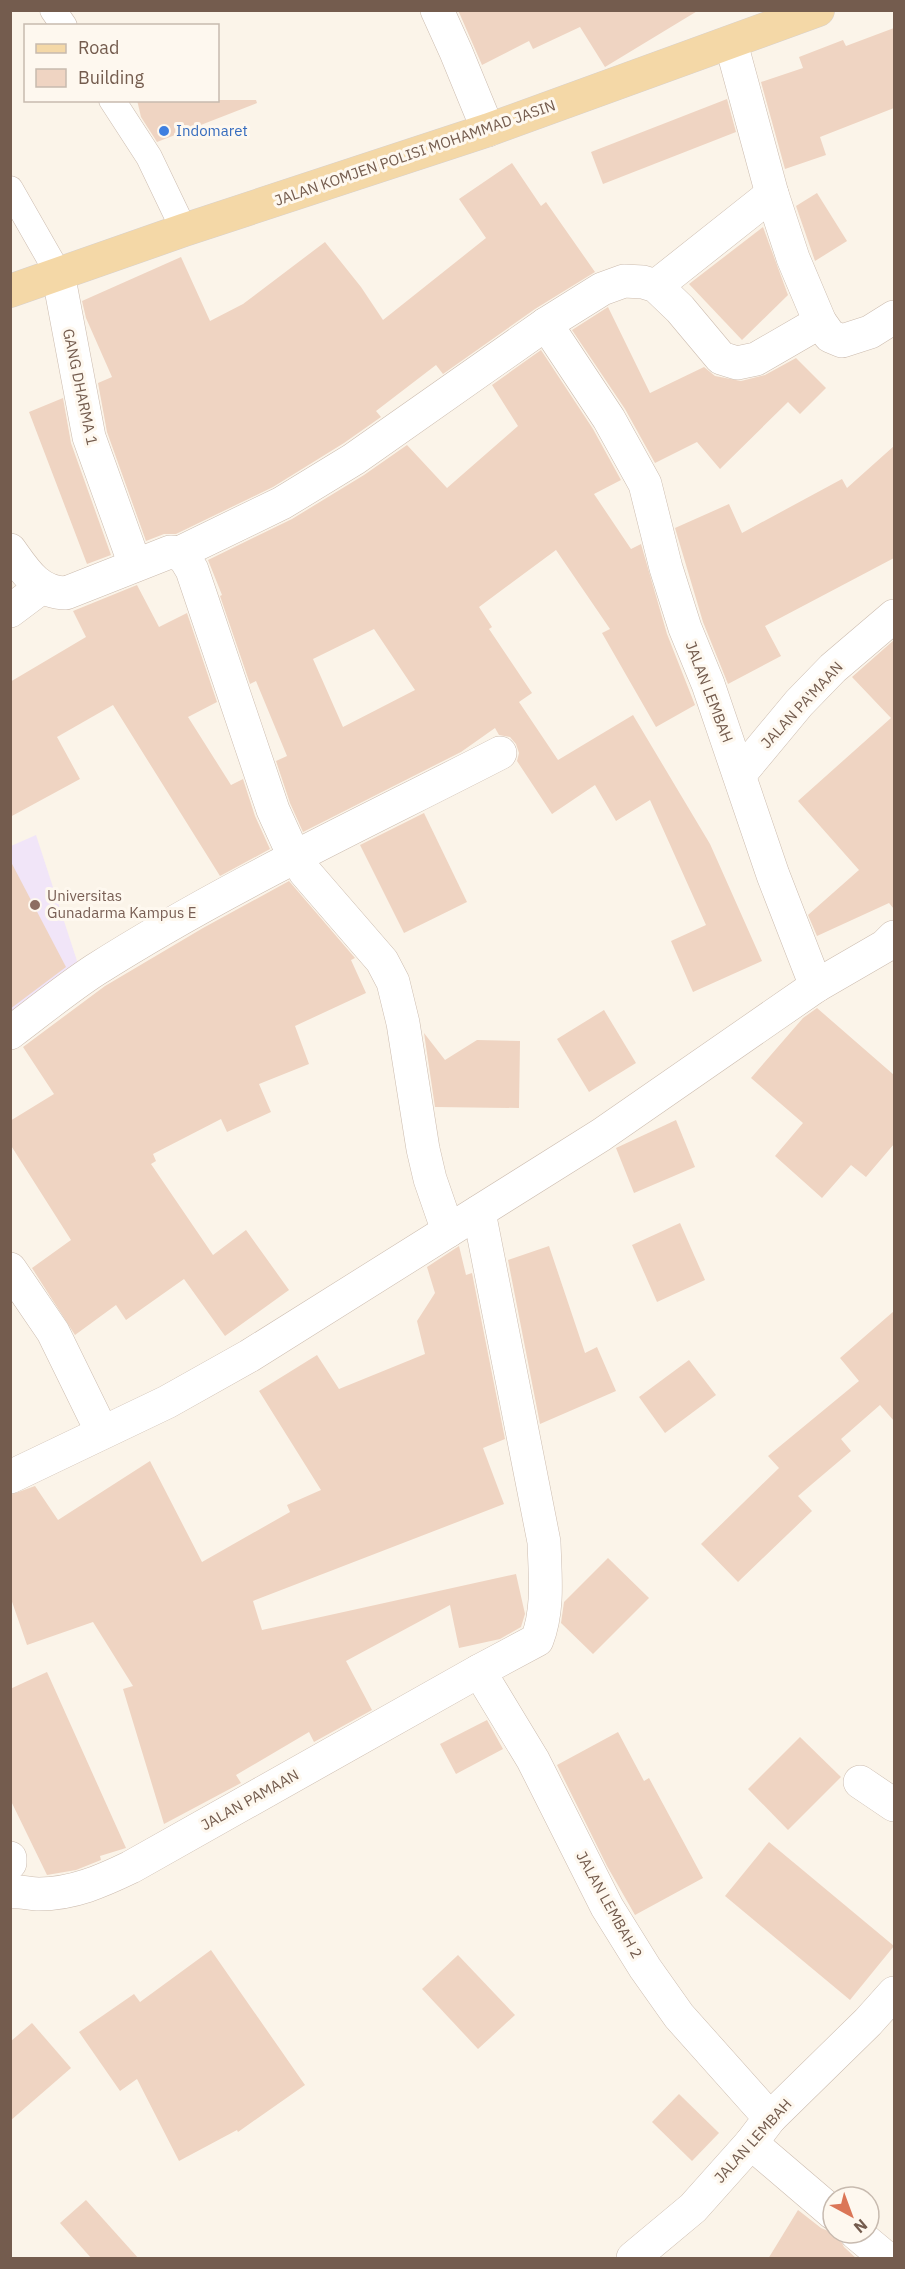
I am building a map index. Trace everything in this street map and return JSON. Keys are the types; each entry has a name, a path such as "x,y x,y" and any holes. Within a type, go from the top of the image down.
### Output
{"main road":[{"name":"JALAN KOMJEN POLISI MOHAMMAD JASIN","path":"10,291 184,230 488,130 818,10"}],"street":[{"path":"436,10 488,130"},
{"path":"731,43 772,194 793,258 820,322 830,336 842,341 870,332 894,317"},
{"path":"656,286 772,194"},
{"name":"GANG DHARMA 1","path":"58,273 88,438 135,565"},
{"path":"10,550 32,579 53,593 66,593 161,555 170,552 179,553 282,503 336,470 546,324 602,289 624,281 643,282 656,286 680,309 721,358 737,363 756,359 820,322"},
{"name":"JALAN LEMBAH","path":"546,324 609,419 645,484 666,568 685,628 708,684 773,875 816,986"},
{"path":"179,553 192,570 273,810 288,843 305,872 382,961 393,982 403,1023 423,1149 430,1179 448,1231"},
{"path":"10,611 42,587"},
{"name":"JALAN PA'MAAN","path":"740,774 799,703 826,675 894,616"},
{"path":"10,1033 92,972 155,933 500,753"},
{"path":"10,1477 167,1402 249,1356 610,1129 816,986 885,946 894,938"},
{"name":"JALAN PAMAAN","path":"10,1892 39,1894 65,1892 98,1883 537,1640 544,1623 544,1542 479,1212"},
{"path":"10,1269 53,1332 102,1432"},
{"name":"JALAN LEMBAH 2","path":"479,1671 533,1760 607,1907 645,1968 679,2016 770,2118"},
{"path":"860,1782 894,1805"},
{"path":"10,1858 10,1863"},
{"name":"JALAN LEMBAH","path":"633,2259 693,2208 751,2143 770,2118 868,2022 894,1993"},
{"path":"751,2143 821,2203"},
{"path":"870,2245 886,2259"}],"lane":[{"path":"52,10 62,24"},
{"path":"113,102 149,157 184,230"},
{"path":"10,189 58,273"}],"shaded area":[{"name":"Universitas Gunadarma Kampus E","path":"36,835 78,964 11,1018 11,846"}],"building":[{"path":"458,10 699,10 605,67 580,27 533,49 529,41 482,65"},
{"path":"894,28 894,108 820,137 826,155 785,169 761,82 803,68 799,57 843,40 846,46"},
{"path":"727,99 736,132 603,184 591,152"},
{"name":"Indomaret","path":"256,100 257,103 157,142 141,117 137,102"},
{"path":"512,163 541,206 546,202 595,272 535,309 443,374 436,365 376,411 381,417 273,487 176,534 164,534 146,541 107,432 98,383 112,377 86,318 82,301 181,257 210,321 243,304 325,242 361,287 383,320 486,238 459,199"},
{"path":"817,193 847,241 815,261 796,206"},
{"path":"763,227 788,295 742,340 689,284"},
{"path":"608,307 650,393 704,367 715,376 741,381 765,375 796,358 826,388 800,414 788,402 720,469 697,442 655,463 625,409 572,330"},
{"path":"541,350 593,429 621,480 594,494 631,549 641,544 667,634 695,705 656,727 602,633 610,629 556,550 479,607 492,627 489,629 532,693 519,702 558,760 633,715 710,844 762,961 693,992 671,941 706,925 650,800 616,821 595,785 552,814 517,761 519,753 516,744 510,737 499,735 495,728 461,752 303,832 290,803 276,761 287,756 256,681 250,684 220,596 222,595 208,560 292,519 364,475 407,445 447,488 518,426 492,385","holes":["374,629 415,690 343,727 313,659"]},
{"path":"63,398 71,443 111,555 87,564 29,412"},
{"path":"894,446 894,558 765,626 781,656 728,684 703,622 675,528 729,504 742,533 842,479 847,488"},
{"path":"137,585 159,627 187,613 217,702 188,717 231,785 243,779 255,816 270,849 220,876 113,705 57,737 80,779 10,817 10,682 86,637 73,611"},
{"path":"894,640 894,909 889,903 817,936 808,915 859,870 798,801 891,718 852,677"},
{"path":"424,813 467,902 404,933 360,845"},
{"path":"10,860 66,967 10,1009"},
{"path":"289,881 355,958 351,960 366,993 295,1026 309,1064 259,1084 271,1112 227,1132 221,1119 153,1154 156,1161 151,1164 213,1255 246,1230 289,1290 225,1336 184,1279 126,1320 116,1305 75,1335 32,1268 71,1240 10,1144 10,1121 54,1094 23,1047 105,986 203,928"},
{"path":"817,1008 894,1075 894,1144 866,1177 851,1165 822,1198 775,1156 803,1123 751,1078 803,1018"},
{"path":"604,1010 636,1063 589,1092 557,1039"},
{"path":"424,1033 445,1060 477,1040 520,1041 519,1108 435,1107"},
{"path":"676,1120 695,1167 634,1193 616,1148"},
{"path":"680,1223 705,1280 657,1302 632,1245"},
{"path":"459,1246 466,1275 472,1273 505,1439 483,1448 504,1504 253,1601 262,1630 516,1574 525,1614 521,1627 500,1639 459,1648 450,1605 346,1661 372,1710 314,1742 309,1732 236,1775 241,1783 164,1824 123,1689 133,1686 93,1622 27,1645 10,1596 10,1495 35,1486 58,1520 150,1461 202,1562 290,1512 287,1505 321,1490 259,1391 317,1355 339,1389 425,1354 417,1321 435,1293 427,1267"},
{"path":"549,1246 585,1353 597,1347 616,1391 540,1424 508,1260"},
{"path":"894,1311 894,1421 880,1405 841,1439 851,1451 798,1496 812,1511 738,1582 701,1544 779,1468 768,1456 859,1381 840,1358"},
{"path":"689,1360 716,1395 665,1433 639,1397"},
{"path":"608,1558 649,1598 593,1654 561,1623 564,1602"},
{"path":"47,1672 126,1848 100,1856 101,1860 76,1870 47,1875 10,1799 10,1689"},
{"path":"487,1720 503,1749 456,1774 440,1744"},
{"path":"618,1732 644,1781 649,1778 703,1878 635,1915 607,1866 557,1765"},
{"path":"800,1737 841,1777 788,1830 748,1789"},
{"path":"769,1842 894,1946 850,2000 725,1896"},
{"path":"211,1950 305,2085 238,2132 237,2130 179,2161 137,2079 120,2091 79,2032 134,1994 140,2002"},
{"path":"458,1955 515,2015 478,2049 422,1989"},
{"path":"32,2023 71,2068 10,2121 10,2042"},
{"path":"679,2094 719,2133 692,2161 652,2122"},
{"path":"86,2200 139,2259 92,2259 60,2223"},
{"path":"798,2210 821,2228 821,2245 843,2245 857,2259 768,2259"}],"place":[{"name":"Indomaret","path":"164,131"},
{"name":"Universitas Gunadarma Kampus E","path":"35,905"}]}
